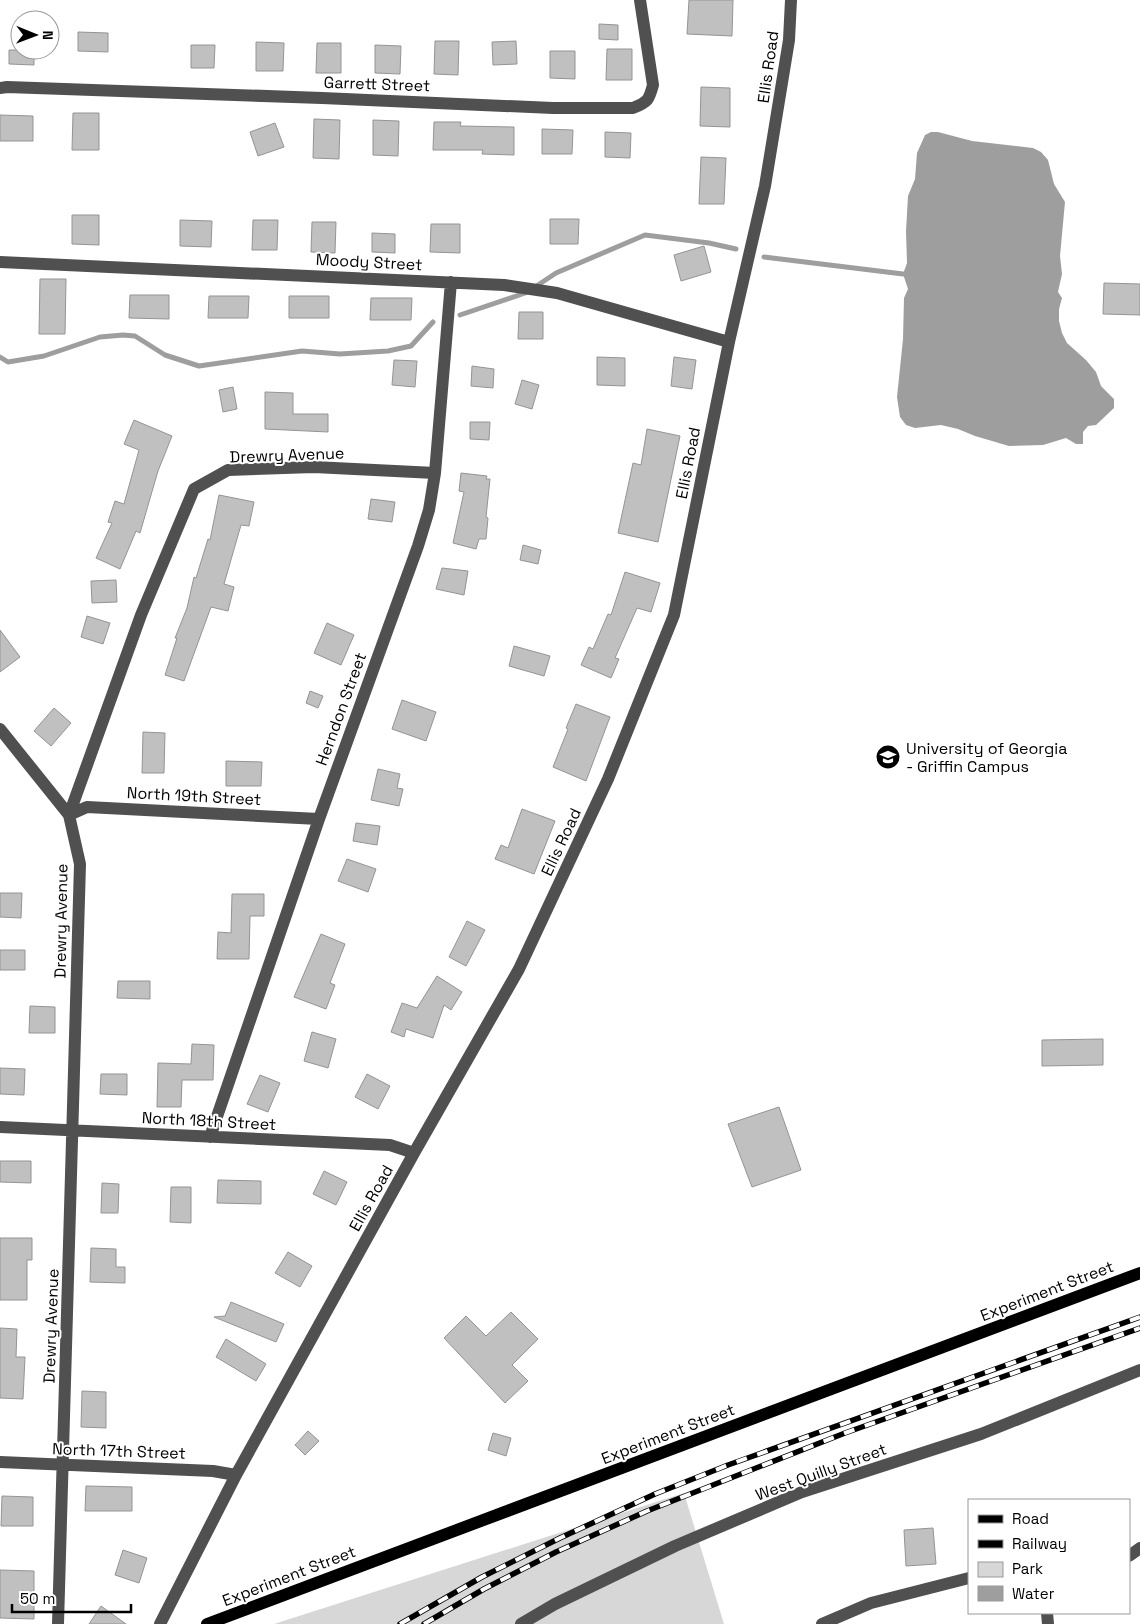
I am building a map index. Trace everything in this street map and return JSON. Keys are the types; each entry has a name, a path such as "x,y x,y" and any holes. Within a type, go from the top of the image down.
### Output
{"main road":[{"name":"Experiment Street","path":"207,1624 1140,1273"}],"street":[{"name":"Garrett Street","path":"0,88 313,97 554,108 633,108 649,99 653,85 640,0"},
{"name":"Ellis Road","path":"160,1624 236,1475 414,1153 519,969 608,779 674,615 729,342 765,186 789,40 791,0"},
{"name":"Moody Street","path":"0,262 504,284 557,294 729,342"},
{"name":"Herndon Street","path":"210,1137 319,819 418,546 429,510 435,473 451,282"},
{"name":"Drewry Avenue","path":"58,1624 80,864 69,815 140,615 194,489 228,470 314,467 435,473"},
{"path":"0,729 69,815"},
{"name":"North 19th Street","path":"69,815 87,807 319,819"},
{"name":"North 18th Street","path":"0,1127 390,1145 414,1153"},
{"name":"West Quilly Street","path":"521,1624 555,1604 674,1546 802,1492 981,1434 1140,1370"},
{"name":"North 17th Street","path":"0,1462 214,1471 236,1475"},
{"path":"822,1624 871,1603 968,1578"}],"green space":[{"path":"684,1493 724,1624 274,1624"}],"water":[{"path":"931,132 938,132 972,141 1033,148 1041,152 1048,160 1054,184 1065,202 1060,256 1062,274 1058,292 1062,298 1059,309 1059,321 1062,333 1067,343 1096,372 1101,386 1114,399 1114,408 1096,425 1088,426 1083,432 1083,444 1076,444 1066,438 1043,445 1009,446 941,425 915,428 906,425 900,417 897,397 903,339 904,298 908,289 903,274 907,263 908,196 915,179 917,153 925,135"}],"building":[{"path":"689,0 733,0 732,36 687,34"},
{"path":"599,24 618,25 618,40 599,39"},
{"path":"78,32 108,33 108,52 78,51"},
{"path":"435,41 459,41 458,75 434,74"},
{"path":"516,41 517,64 493,65 492,42"},
{"path":"256,42 284,43 283,71 256,71"},
{"path":"317,43 341,43 341,73 316,73"},
{"path":"191,45 215,45 214,68 191,68"},
{"path":"375,45 401,46 400,74 375,73"},
{"path":"607,49 632,49 632,80 606,80"},
{"path":"9,50 10,60 34,60 34,65 9,64"},
{"path":"550,51 575,51 575,79 550,78"},
{"path":"701,87 730,88 730,127 700,126"},
{"path":"73,113 99,113 99,150 72,150"},
{"path":"0,115 33,116 33,141 0,141"},
{"path":"314,119 340,120 339,159 313,158"},
{"path":"373,120 399,121 398,156 373,155"},
{"path":"434,122 461,122 460,126 514,127 514,155 482,154 483,150 433,150"},
{"path":"275,123 284,147 258,156 250,132"},
{"path":"542,129 573,130 572,154 542,154"},
{"path":"605,132 631,133 630,158 605,157"},
{"path":"701,157 726,158 724,204 699,204"},
{"path":"72,215 99,215 99,245 72,244"},
{"path":"550,219 579,219 578,244 550,244"},
{"path":"180,220 212,221 211,247 180,246"},
{"path":"253,220 278,220 277,250 252,250"},
{"path":"312,222 336,222 335,253 311,252"},
{"path":"431,224 460,224 460,253 430,252"},
{"path":"372,233 395,234 395,253 372,252"},
{"path":"704,246 711,272 681,281 674,255"},
{"path":"40,279 66,279 65,334 39,334"},
{"path":"1104,283 1140,284 1140,315 1103,314"},
{"path":"130,295 169,295 169,319 129,318"},
{"path":"209,296 249,296 248,318 208,318"},
{"path":"289,296 329,296 329,318 289,318"},
{"path":"371,298 412,298 411,320 370,320"},
{"path":"519,312 543,312 543,339 518,339"},
{"path":"597,357 625,358 625,386 597,385"},
{"path":"674,357 696,360 692,389 671,386"},
{"path":"394,360 417,361 415,387 392,385"},
{"path":"472,366 494,369 493,388 471,386"},
{"path":"522,380 539,385 532,409 515,404"},
{"path":"233,387 237,409 223,412 219,390"},
{"path":"265,392 293,393 293,414 328,414 328,432 265,429"},
{"path":"134,420 172,436 158,471 140,533 136,531 120,569 96,558 112,523 108,522 115,501 124,504 139,450 124,444"},
{"path":"470,422 490,422 489,440 470,439"},
{"path":"647,429 680,436 658,542 618,533 633,463 641,465"},
{"path":"461,473 487,476 486,479 490,479 486,539 479,539 476,549 453,543 464,492 459,491"},
{"path":"219,495 254,502 249,526 241,525 224,584 234,587 228,611 211,607 184,681 165,675 177,638 175,638 187,608 194,577 196,578 208,539 210,540"},
{"path":"371,499 395,502 392,522 368,519"},
{"path":"523,545 541,550 538,564 520,560"},
{"path":"442,568 468,571 464,595 436,589"},
{"path":"625,572 660,583 651,612 637,608 615,658 619,659 611,678 581,665 589,647 593,649 608,614 611,615"},
{"path":"116,580 117,602 92,603 91,581"},
{"path":"87,616 110,623 103,644 81,637"},
{"path":"327,623 354,635 341,665 314,653"},
{"path":"0,630 20,657 0,672"},
{"path":"514,646 550,656 544,676 509,666"},
{"path":"310,691 323,696 318,708 306,703"},
{"path":"402,700 436,712 426,741 392,729"},
{"path":"576,704 610,717 586,781 553,767"},
{"path":"54,708 71,723 51,746 34,731"},
{"path":"143,732 165,733 164,773 142,773"},
{"path":"226,761 262,762 261,786 226,786"},
{"path":"378,769 400,774 397,788 403,789 399,806 371,800"},
{"path":"522,809 555,821 534,874 495,859 501,845 508,848"},
{"path":"356,823 380,826 377,845 353,841"},
{"path":"347,859 376,869 368,892 338,881"},
{"path":"0,893 22,893 21,918 0,917"},
{"path":"232,894 264,894 264,916 250,916 249,959 217,959 218,932 231,933"},
{"path":"467,921 485,930 466,966 449,957"},
{"path":"321,934 345,944 330,983 335,985 326,1009 294,997"},
{"path":"0,950 25,950 25,970 0,970"},
{"path":"437,976 462,992 451,1010 444,1005 433,1038 406,1029 404,1037 391,1032 402,1003 417,1008"},
{"path":"118,981 150,981 150,999 117,998"},
{"path":"30,1006 55,1007 55,1033 29,1033"},
{"path":"312,1032 336,1039 328,1068 304,1061"},
{"path":"1103,1039 1103,1065 1042,1066 1042,1040"},
{"path":"192,1044 214,1045 213,1080 182,1080 181,1107 157,1107 158,1063 191,1064"},
{"path":"0,1068 25,1069 24,1095 0,1094"},
{"path":"101,1074 127,1074 127,1095 100,1094"},
{"path":"367,1074 390,1086 378,1109 355,1097"},
{"path":"260,1075 280,1083 268,1112 247,1104"},
{"path":"779,1107 801,1170 752,1187 728,1124"},
{"path":"0,1161 31,1161 31,1183 0,1182"},
{"path":"324,1171 347,1182 336,1205 313,1194"},
{"path":"218,1180 261,1181 261,1204 217,1203"},
{"path":"102,1183 119,1184 118,1213 101,1213"},
{"path":"171,1187 191,1187 191,1223 170,1222"},
{"path":"0,1238 32,1238 32,1260 27,1260 27,1300 0,1300"},
{"path":"91,1248 116,1249 116,1267 125,1267 125,1283 90,1282"},
{"path":"288,1252 312,1266 300,1287 275,1273"},
{"path":"231,1302 284,1324 276,1342 214,1317 225,1316"},
{"path":"511,1312 538,1339 512,1365 528,1381 505,1403 444,1338 466,1316 486,1336"},
{"path":"0,1328 17,1329 16,1357 25,1357 23,1399 0,1398"},
{"path":"226,1339 266,1364 256,1381 216,1357"},
{"path":"82,1391 106,1392 106,1428 81,1427"},
{"path":"308,1431 319,1441 305,1455 295,1445"},
{"path":"493,1433 511,1438 506,1456 488,1450"},
{"path":"86,1486 132,1487 132,1511 85,1511"},
{"path":"2,1496 33,1497 33,1526 1,1526"},
{"path":"933,1528 936,1564 906,1566 904,1530"},
{"path":"123,1550 147,1558 139,1583 115,1575"},
{"path":"0,1570 34,1571 34,1619 0,1618"},
{"path":"101,1606 126,1624 89,1624"}],"waterway":[{"path":"535,287 556,273 645,235 709,243 736,249"},
{"path":"764,257 903,274"},
{"path":"460,315 528,292"},
{"path":"0,357 8,362 44,356 100,337 123,335 135,336 165,355 199,366 302,351 340,354 388,351 411,346 433,322"}],"railway":[{"path":"400,1624 482,1577 655,1494 728,1465 1140,1317"},
{"path":"424,1624 484,1589 556,1552 647,1511 845,1433 1140,1328"}],"place":[{"name":"University of Georgia - Griffin Campus","path":"888,757"}]}
